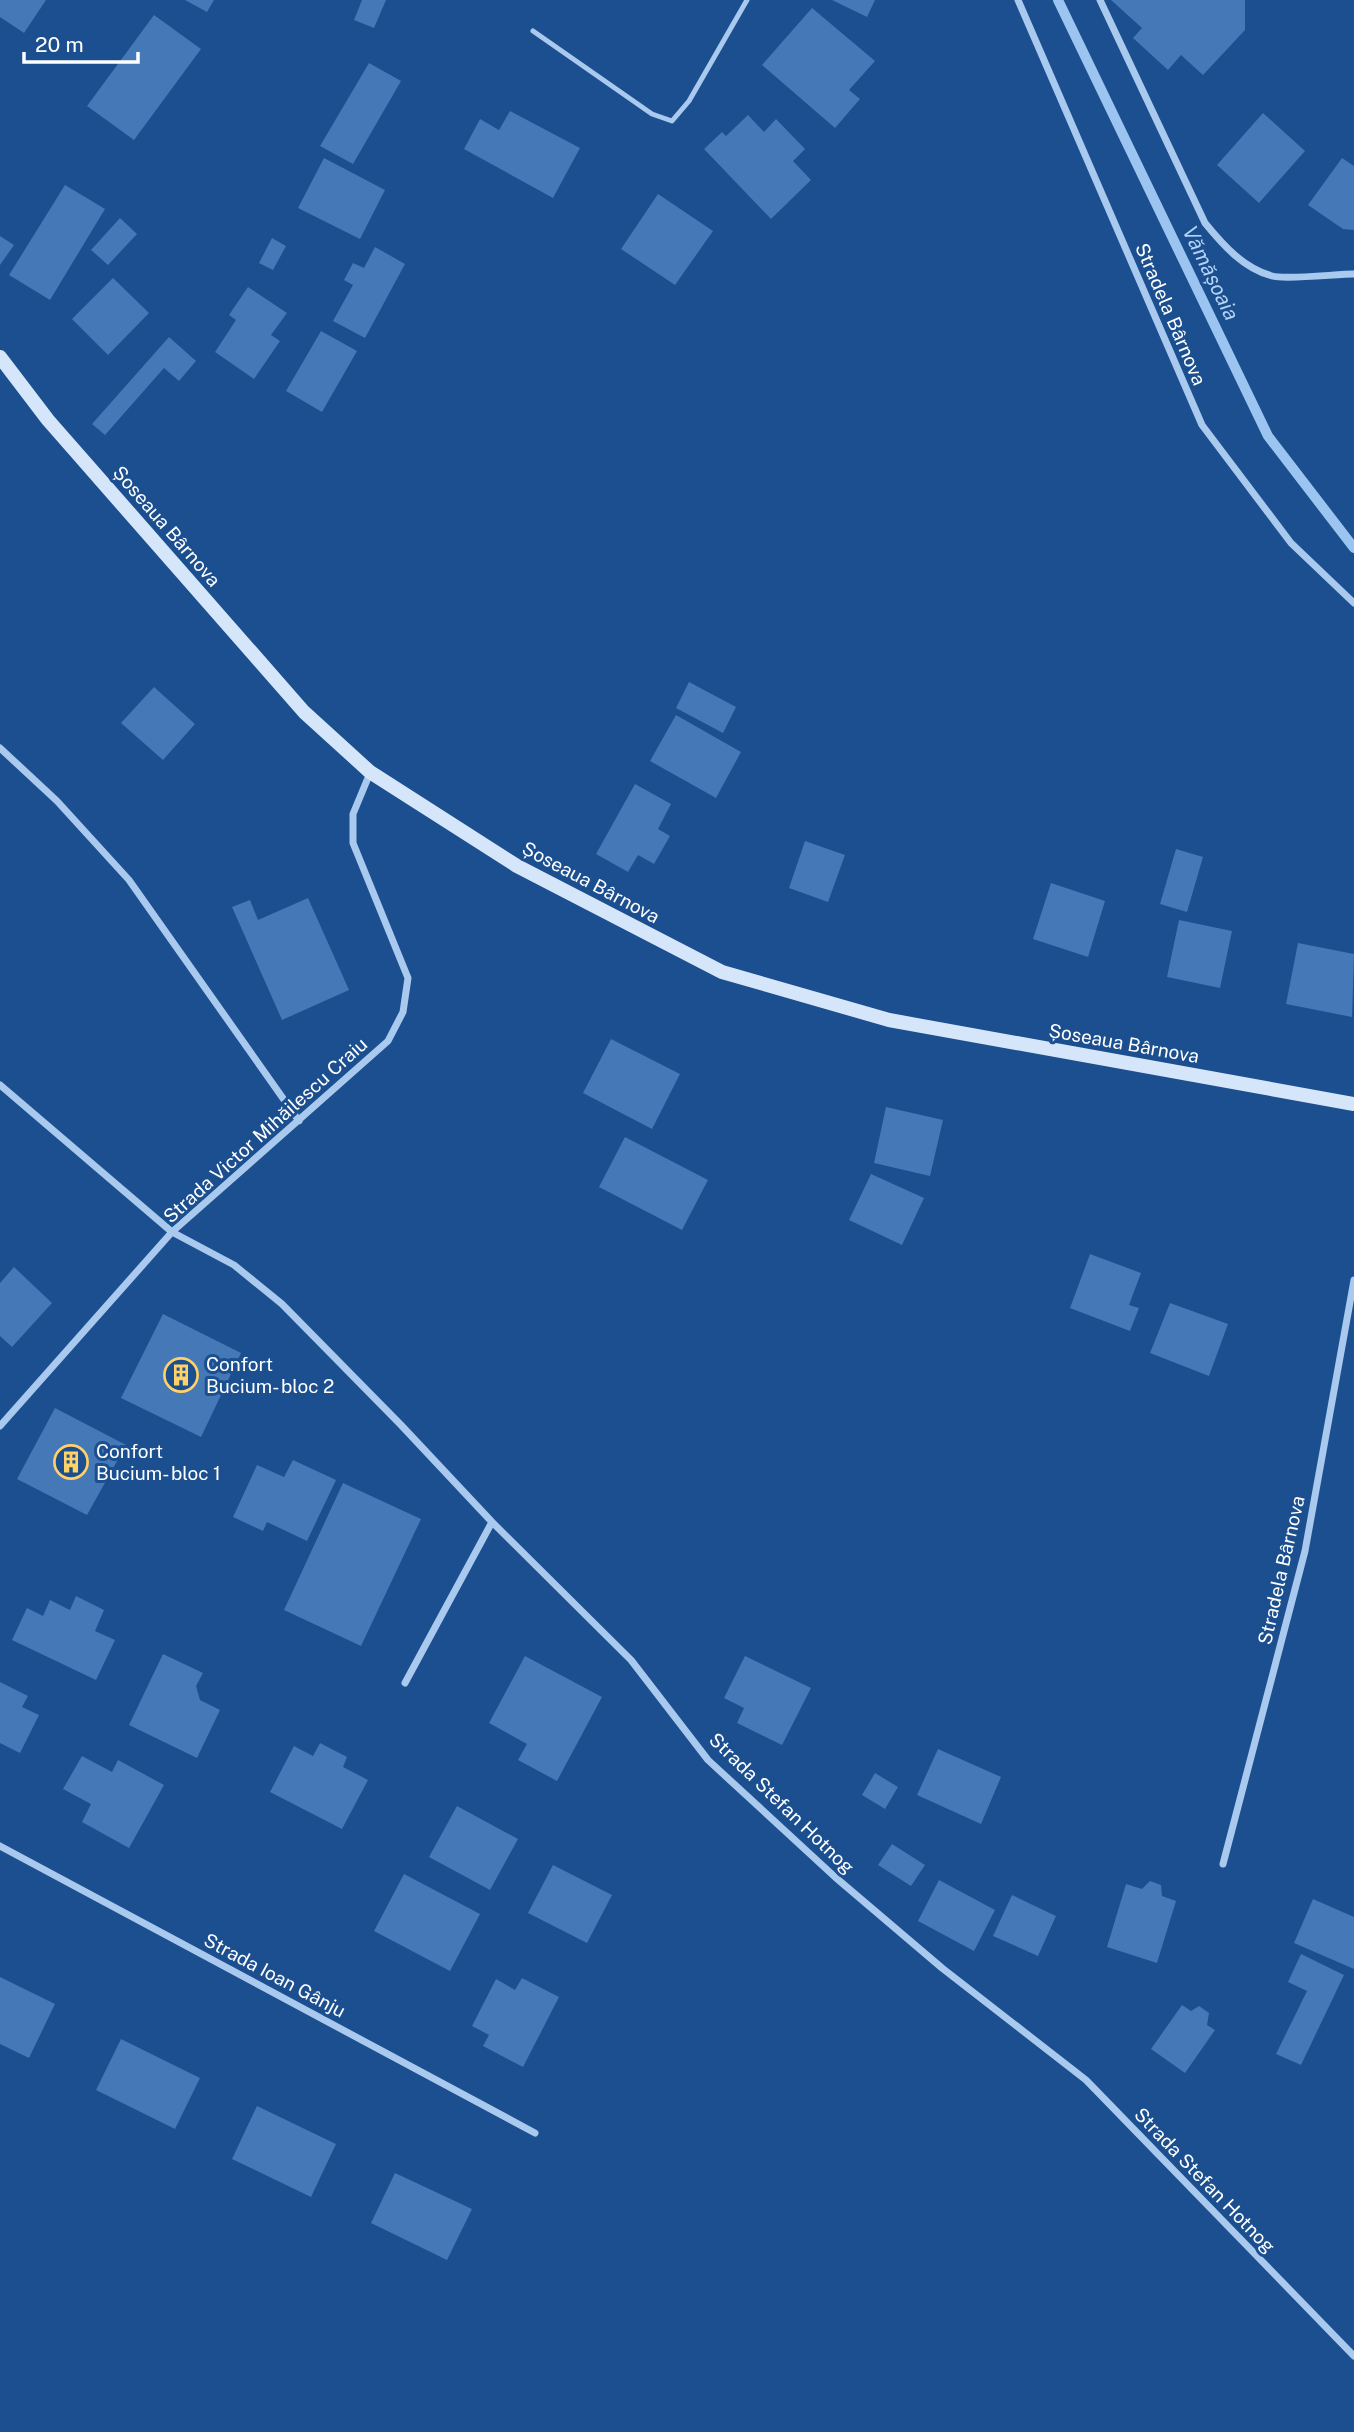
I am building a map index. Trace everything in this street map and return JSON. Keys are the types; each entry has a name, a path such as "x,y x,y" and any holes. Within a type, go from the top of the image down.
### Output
{"main road":[{"name":"Șoseaua Bârnova","path":"0,357 48,420 304,712 370,772 517,866 723,972 889,1020 1354,1104"}],"street":[{"name":"Stradela Bârnova","path":"1018,0 1202,425 1291,543 1354,603"},
{"path":"1100,0 1205,223 1227,251 1274,277 1354,274"},
{"path":"0,748 57,801 129,880 299,1121"},
{"name":"Strada Victor Mihăilescu Craiu","path":"0,1426 172,1232 388,1041 404,1012 408,978 353,843 353,814 370,772"},
{"name":"Strada Stefan Hotnog","path":"0,1086 172,1232 234,1265 282,1304 492,1522 631,1660 708,1760 835,1877 942,1968 1086,2080 1354,2356"},
{"name":"Stradela Bârnova","path":"1223,1864 1305,1551 1354,1280"},
{"path":"405,1683 492,1522"},
{"name":"Strada Ioan Gânju","path":"0,1846 535,2133"}],"lane":[{"path":"533,31 652,114 672,121 690,101 747,0"}],"building":[{"path":"0,0 46,0 24,33 0,17"},
{"path":"185,0 214,0 207,12"},
{"path":"362,0 386,0 374,28 354,20"},
{"path":"832,0 875,0 867,17"},
{"path":"1111,0 1245,0 1245,30 1203,75 1181,55 1168,70 1133,38 1142,28"},
{"path":"812,8 875,61 849,90 860,99 835,128 762,65"},
{"path":"154,15 201,49 134,140 87,106"},
{"path":"369,63 401,81 353,164 320,146"},
{"path":"510,111 580,148 553,198 464,149 480,119 499,130"},
{"path":"1263,113 1305,151 1259,203 1217,165"},
{"path":"748,115 764,132 776,119 805,149 793,161 811,180 771,219 704,149 722,132 726,136"},
{"path":"324,158 385,190 360,239 298,208"},
{"path":"1342,158 1354,166 1354,230 1343,229 1308,205"},
{"path":"65,185 105,209 50,300 9,275"},
{"path":"658,194 713,231 675,285 621,249"},
{"path":"120,218 137,234 108,265 91,250"},
{"path":"0,236 14,245 0,265"},
{"path":"272,238 286,246 273,270 259,263"},
{"path":"375,247 405,264 365,338 333,321 353,285 344,280 353,263 364,268"},
{"path":"113,278 149,313 108,355 72,319"},
{"path":"248,287 287,313 271,335 280,341 254,379 215,352 236,320 229,315"},
{"path":"321,331 357,351 322,412 286,391"},
{"path":"169,337 196,361 179,381 164,368 105,435 92,424"},
{"path":"689,682 736,707 723,733 676,708"},
{"path":"154,687 195,724 163,760 121,723"},
{"path":"676,715 741,752 716,798 650,761"},
{"path":"635,784 671,804 658,829 670,836 654,864 638,855 628,872 596,854"},
{"path":"805,841 845,855 828,902 789,888"},
{"path":"1176,849 1203,857 1187,912 1160,904"},
{"path":"1051,883 1105,901 1088,957 1033,939"},
{"path":"308,898 349,990 282,1020 232,907 250,900 258,920"},
{"path":"1179,920 1232,931 1220,988 1167,977"},
{"path":"1298,943 1354,954 1352,1017 1286,1004"},
{"path":"611,1039 680,1074 652,1129 583,1093"},
{"path":"886,1107 943,1120 930,1176 874,1163"},
{"path":"625,1137 708,1180 682,1230 599,1187"},
{"path":"871,1174 924,1198 902,1245 849,1220"},
{"path":"1090,1254 1141,1273 1129,1305 1139,1308 1130,1331 1070,1308"},
{"path":"14,1267 52,1303 12,1347 0,1336 0,1283"},
{"path":"1170,1303 1228,1324 1209,1376 1150,1353"},
{"name":"Confort Bucium- bloc 2","path":"163,1314 241,1353 201,1437 121,1398"},
{"name":"Confort Bucium- bloc 1","path":"55,1408 126,1445 87,1515 17,1479"},
{"path":"293,1460 336,1480 307,1541 267,1522 263,1531 233,1517 257,1465 284,1477"},
{"path":"343,1483 421,1519 361,1646 284,1610"},
{"path":"76,1596 104,1610 95,1631 115,1640 96,1680 12,1640 27,1608 43,1616 50,1600 70,1610"},
{"path":"163,1654 203,1673 196,1686 200,1700 220,1710 197,1758 129,1725"},
{"path":"525,1656 602,1697 557,1781 518,1760 527,1744 489,1723"},
{"path":"745,1656 811,1688 782,1745 737,1723 744,1708 724,1698"},
{"path":"0,1682 28,1696 22,1707 39,1715 20,1753 0,1743"},
{"path":"320,1743 347,1757 343,1767 368,1780 342,1829 270,1792 294,1746 313,1756"},
{"path":"938,1749 1001,1777 981,1824 917,1795"},
{"path":"82,1756 112,1772 118,1760 164,1785 129,1848 82,1822 91,1804 63,1789"},
{"path":"875,1773 898,1787 885,1809 862,1795"},
{"path":"457,1806 518,1839 490,1890 429,1857"},
{"path":"892,1844 925,1865 911,1886 878,1865"},
{"path":"553,1865 612,1895 587,1943 528,1913"},
{"path":"404,1874 480,1914 450,1971 374,1931"},
{"path":"939,1880 995,1910 974,1951 918,1921"},
{"path":"1150,1881 1161,1885 1162,1896 1176,1901 1157,1963 1107,1947 1126,1884 1142,1889"},
{"path":"1012,1895 1056,1916 1038,1956 993,1936"},
{"path":"1313,1899 1354,1917 1354,1969 1294,1943"},
{"path":"1301,1954 1344,1975 1301,2065 1276,2054 1307,1991 1288,1982"},
{"path":"0,1977 55,2004 29,2058 0,2044"},
{"path":"522,1978 559,1997 523,2067 483,2046 489,2035 472,2026 496,1979 515,1990"},
{"path":"1182,2005 1191,2011 1199,2006 1209,2013 1207,2025 1215,2030 1185,2073 1151,2049"},
{"path":"121,2039 200,2078 175,2129 96,2090"},
{"path":"257,2106 336,2144 311,2197 232,2159"},
{"path":"395,2173 472,2209 447,2260 371,2223"}],"waterway":[{"name":"Vămășoaia","path":"1058,0 1268,436 1354,548"}],"place":[{"name":"Confort Bucium- bloc 2","path":"181,1375"},
{"name":"Confort Bucium- bloc 1","path":"71,1462"}]}
